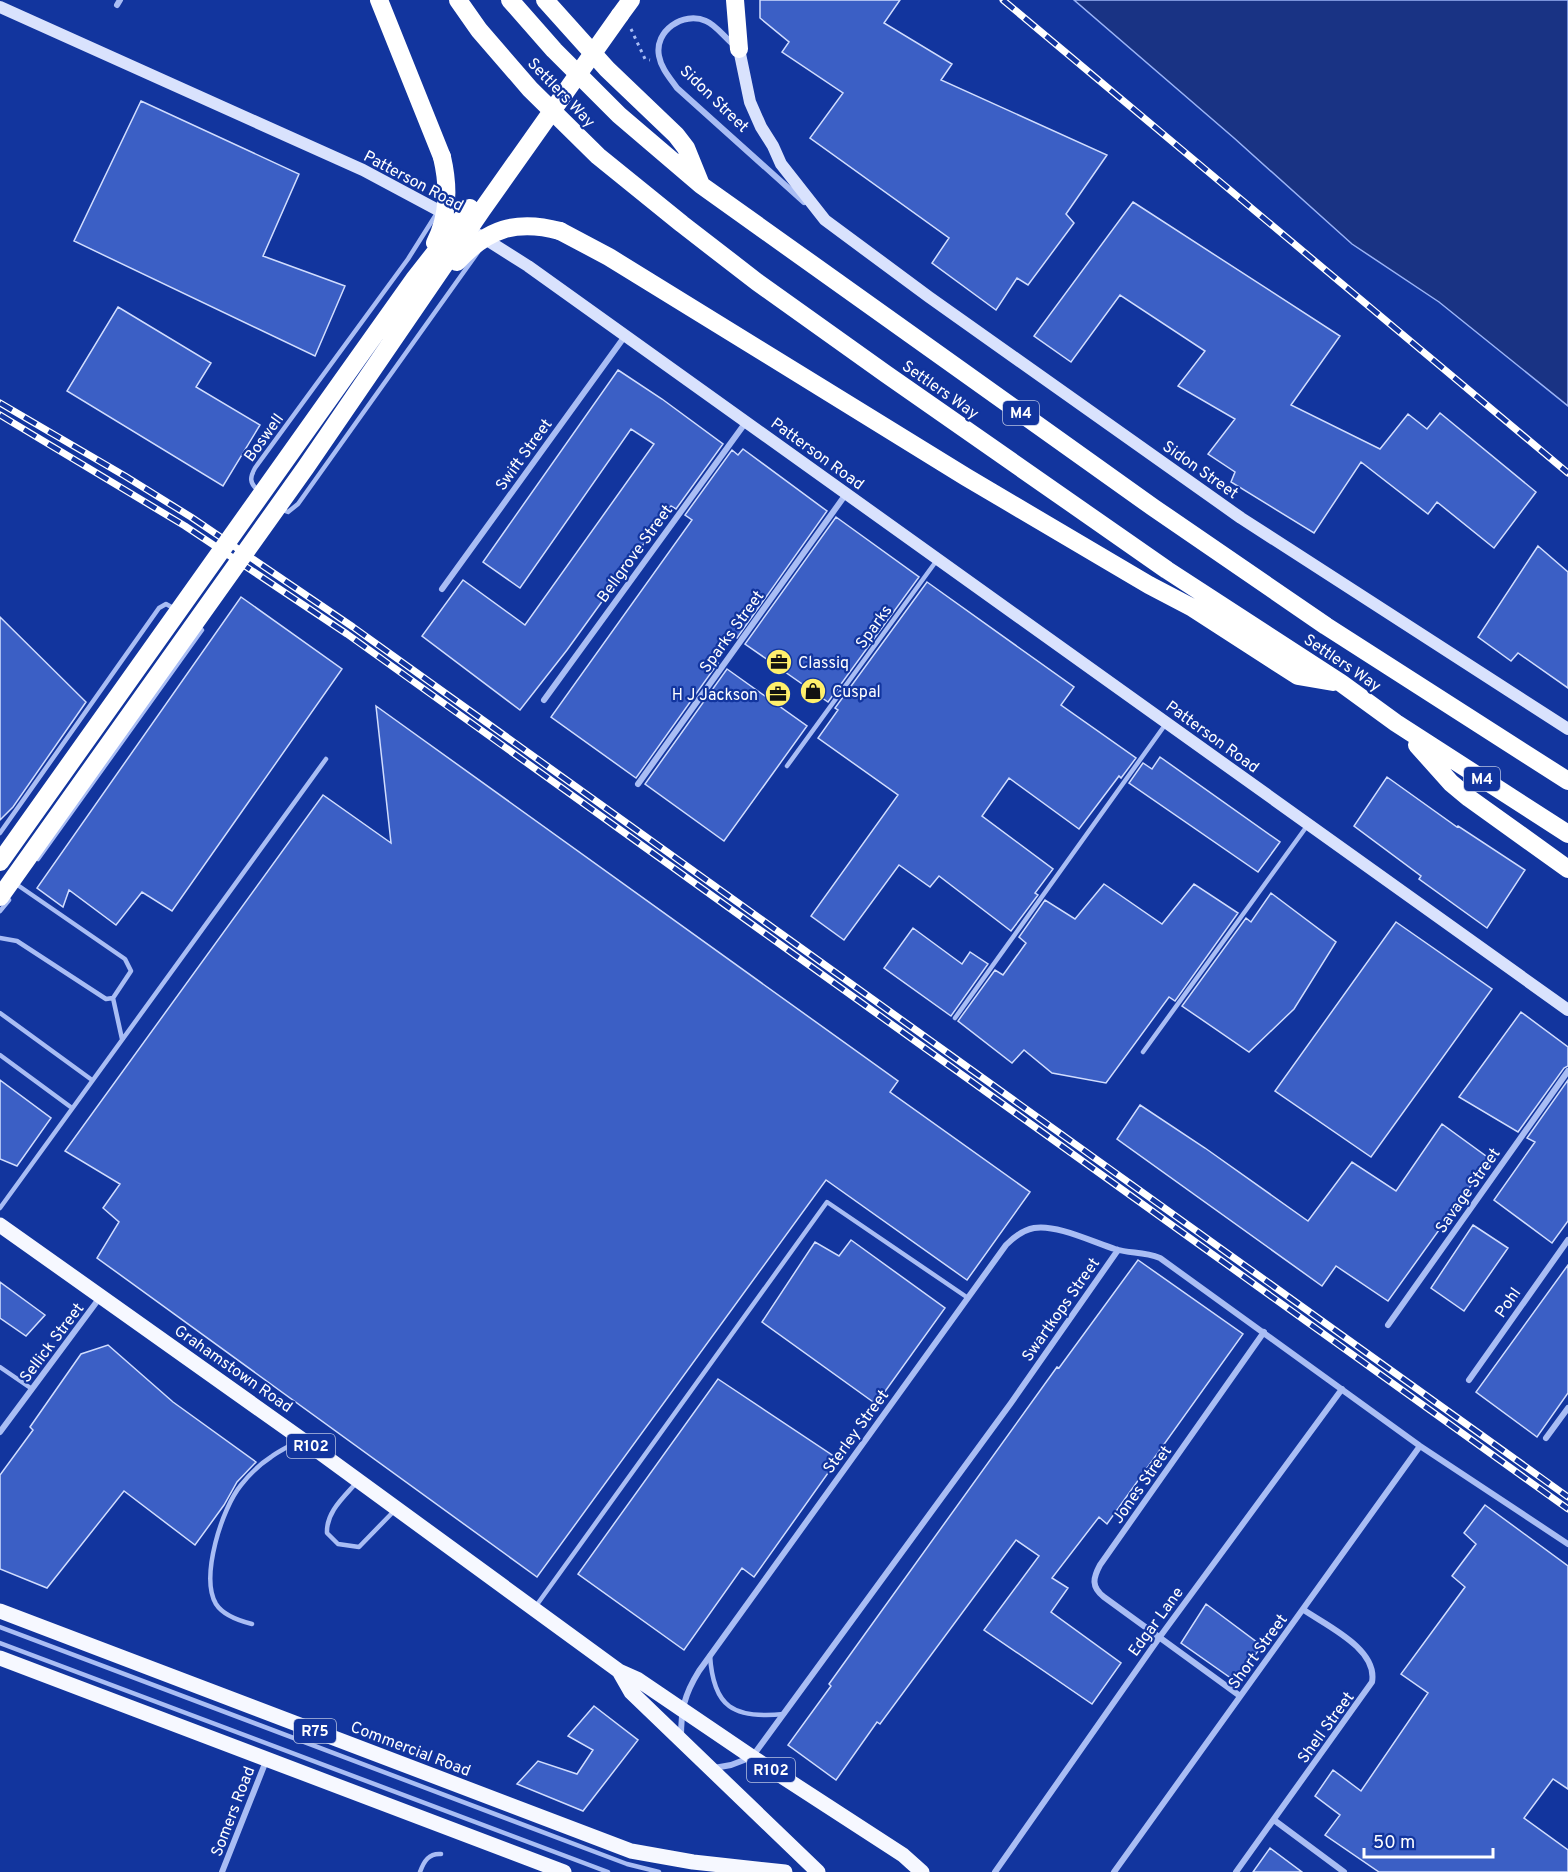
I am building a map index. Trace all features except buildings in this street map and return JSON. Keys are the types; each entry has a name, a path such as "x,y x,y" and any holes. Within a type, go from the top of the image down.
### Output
{"highway":[{"path":"380,0 442,157 447,176 445,218 415,278"},
{"name":"Settlers Way","path":"458,0 479,30 539,98 598,156 691,232 840,341 1167,570 1341,683 1396,723 1568,834"},
{"name":"Settlers Way","path":"510,0 554,50 619,115 701,185 1154,508 1326,626 1568,781"},
{"path":"546,0 607,69 676,135 686,148 701,185"},
{"path":"735,0 739,49"},
{"path":"0,862 415,278 622,9"},
{"path":"0,897 397,336 622,9"},
{"path":"397,336 452,267 484,238 498,231 519,226 541,226 560,231 609,257 966,477 1149,585 1191,607 1298,676 1341,683"},
{"path":"1396,723 1460,791 1568,869"}],"main road":[{"name":"Grahamstown Road","path":"0,1226 300,1438 619,1671 637,1679 903,1856 922,1872"},
{"name":"Commercial Road","path":"0,1611 631,1851 693,1862 785,1872"},
{"name":"R75","path":"0,1658 564,1872"},
{"name":"Grahamstown Road","path":"619,1671 631,1692 818,1872"}],"street":[{"name":"Patterson Road","path":"0,7 363,170 439,210 528,266 1568,1010"},
{"name":"Sidon Street","path":"825,220 781,164 761,127 750,102 739,49 709,22 692,18 682,20 665,31 659,42 658,55 664,70 677,88 712,122 825,220 929,297 1242,518 1568,729"},
{"name":"Swift Street","path":"442,589 625,336"},
{"name":"Bellgrove Street","path":"544,700 746,422"},
{"name":"Sparks Street","path":"638,784 847,494"},
{"name":"Savage Street","path":"1388,1325 1568,1071"},
{"name":"Sterley Street","path":"681,1741 681,1710 689,1687 1006,1245 1017,1235 1035,1228 1060,1231 1118,1250"},
{"name":"Pohl","path":"1469,1380 1568,1240"},
{"name":"Swartkops Street","path":"752,1757 1011,1402 1118,1250 1148,1253 1160,1258 1420,1446 1568,1544"},
{"name":"Sellick Street","path":"0,1432 102,1296"},
{"name":"Jones Street","path":"1240,1696 1098,1593 1094,1587 1095,1575 1264,1332"},
{"name":"Edgar Lane","path":"995,1872 1159,1638 1342,1389"},
{"path":"1546,1438 1568,1408"},
{"name":"Short Street","path":"1114,1872 1420,1446"},
{"name":"Shell Street","path":"1236,1872 1366,1692 1373,1676 1370,1660 1353,1643 1304,1610"},
{"path":"711,1768 731,1765 752,1757"},
{"name":"Somers Road","path":"222,1872 267,1759"},
{"path":"1274,1820 1344,1872"}],"lane":[{"name":"Boswell","path":"269,499 252,484 251,475 255,468 408,259 439,210"},
{"path":"276,505 288,512 298,504 487,240"},
{"name":"Sparks","path":"787,765 937,560"},
{"path":"0,832 159,608 166,604 170,605 185,616"},
{"path":"32,867 202,630 193,622"},
{"path":"955,1018 1167,723"},
{"path":"0,1208 326,759"},
{"path":"1143,1052 1308,824"},
{"path":"0,911 25,877"},
{"path":"19,886 125,958 131,971 113,998 122,1039"},
{"path":"0,938 17,941 100,996 106,999 113,998"},
{"path":"0,1013 92,1080"},
{"path":"0,1055 72,1108"},
{"path":"534,1608 827,1202 968,1298"},
{"path":"0,1367 32,1389"},
{"path":"252,1624 221,1610 215,1603 211,1573 214,1551 227,1505 240,1486 267,1459 300,1438"},
{"path":"358,1480 331,1513 327,1523 327,1533 338,1544 359,1547 397,1508"},
{"path":"0,1627 627,1864 659,1872"},
{"path":"0,1643 608,1872"},
{"path":"710,1655 714,1685 728,1706 747,1715 784,1714"},
{"path":"420,1872 427,1858 435,1853 441,1854"}],"path":[{"path":"622,9 645,59"}],"water":[{"path":"1074,0 1568,0 1568,406 1439,302 1352,244 1234,138"}],"railway":[{"path":"1003,0 1568,473"},
{"path":"0,403 191,517 353,627 1568,1497"},
{"path":"0,415 185,526 347,634 1568,1509"}],"place":[{"name":"Classiq","path":"779,662"},
{"name":"Cuspal","path":"813,691"},
{"name":"H J Jackson","path":"778,694"}]}
